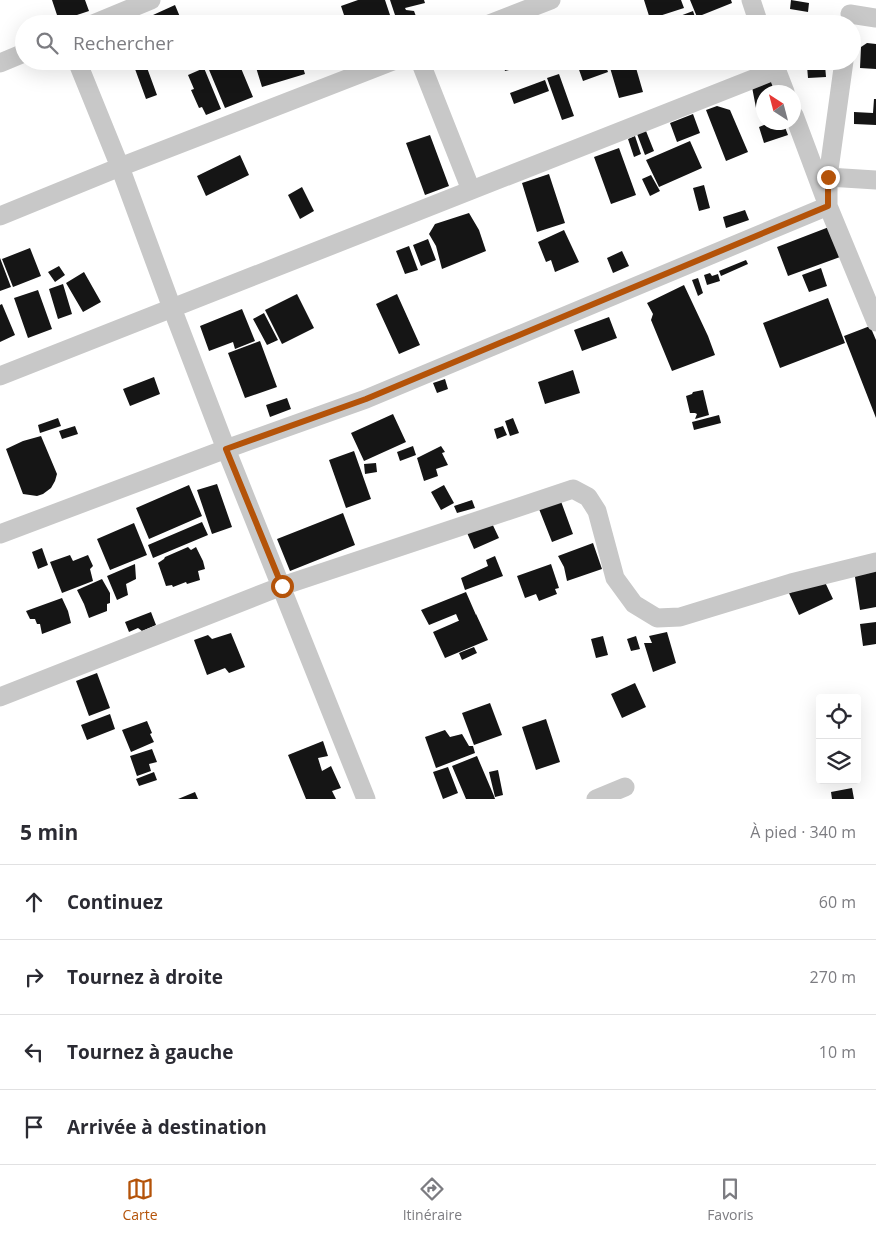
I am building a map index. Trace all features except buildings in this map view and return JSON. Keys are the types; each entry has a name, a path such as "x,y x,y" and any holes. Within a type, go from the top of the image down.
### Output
{"street":[{"path":"115,15 151,0"},
{"path":"512,15 551,0"},
{"path":"751,0 756,15"},
{"path":"861,15 876,18"},
{"path":"0,63 15,57"},
{"path":"81,70 120,167 226,449 366,799"},
{"path":"0,216 120,167 370,70"},
{"path":"424,70 471,190"},
{"path":"0,376 471,190 765,70"},
{"path":"777,70 782,85"},
{"path":"828,206 828,177 843,70"},
{"path":"800,130 828,206 876,322"},
{"path":"828,177 876,180"},
{"path":"0,534 226,449 366,399 828,206"},
{"path":"0,697 282,586 572,488 588,498 597,511 615,578 634,604 657,618 680,616 791,583 876,562"},
{"path":"596,799 624,787"}],"route":[{"path":"282,586 226,449 366,399 828,206 828,177"}]}
